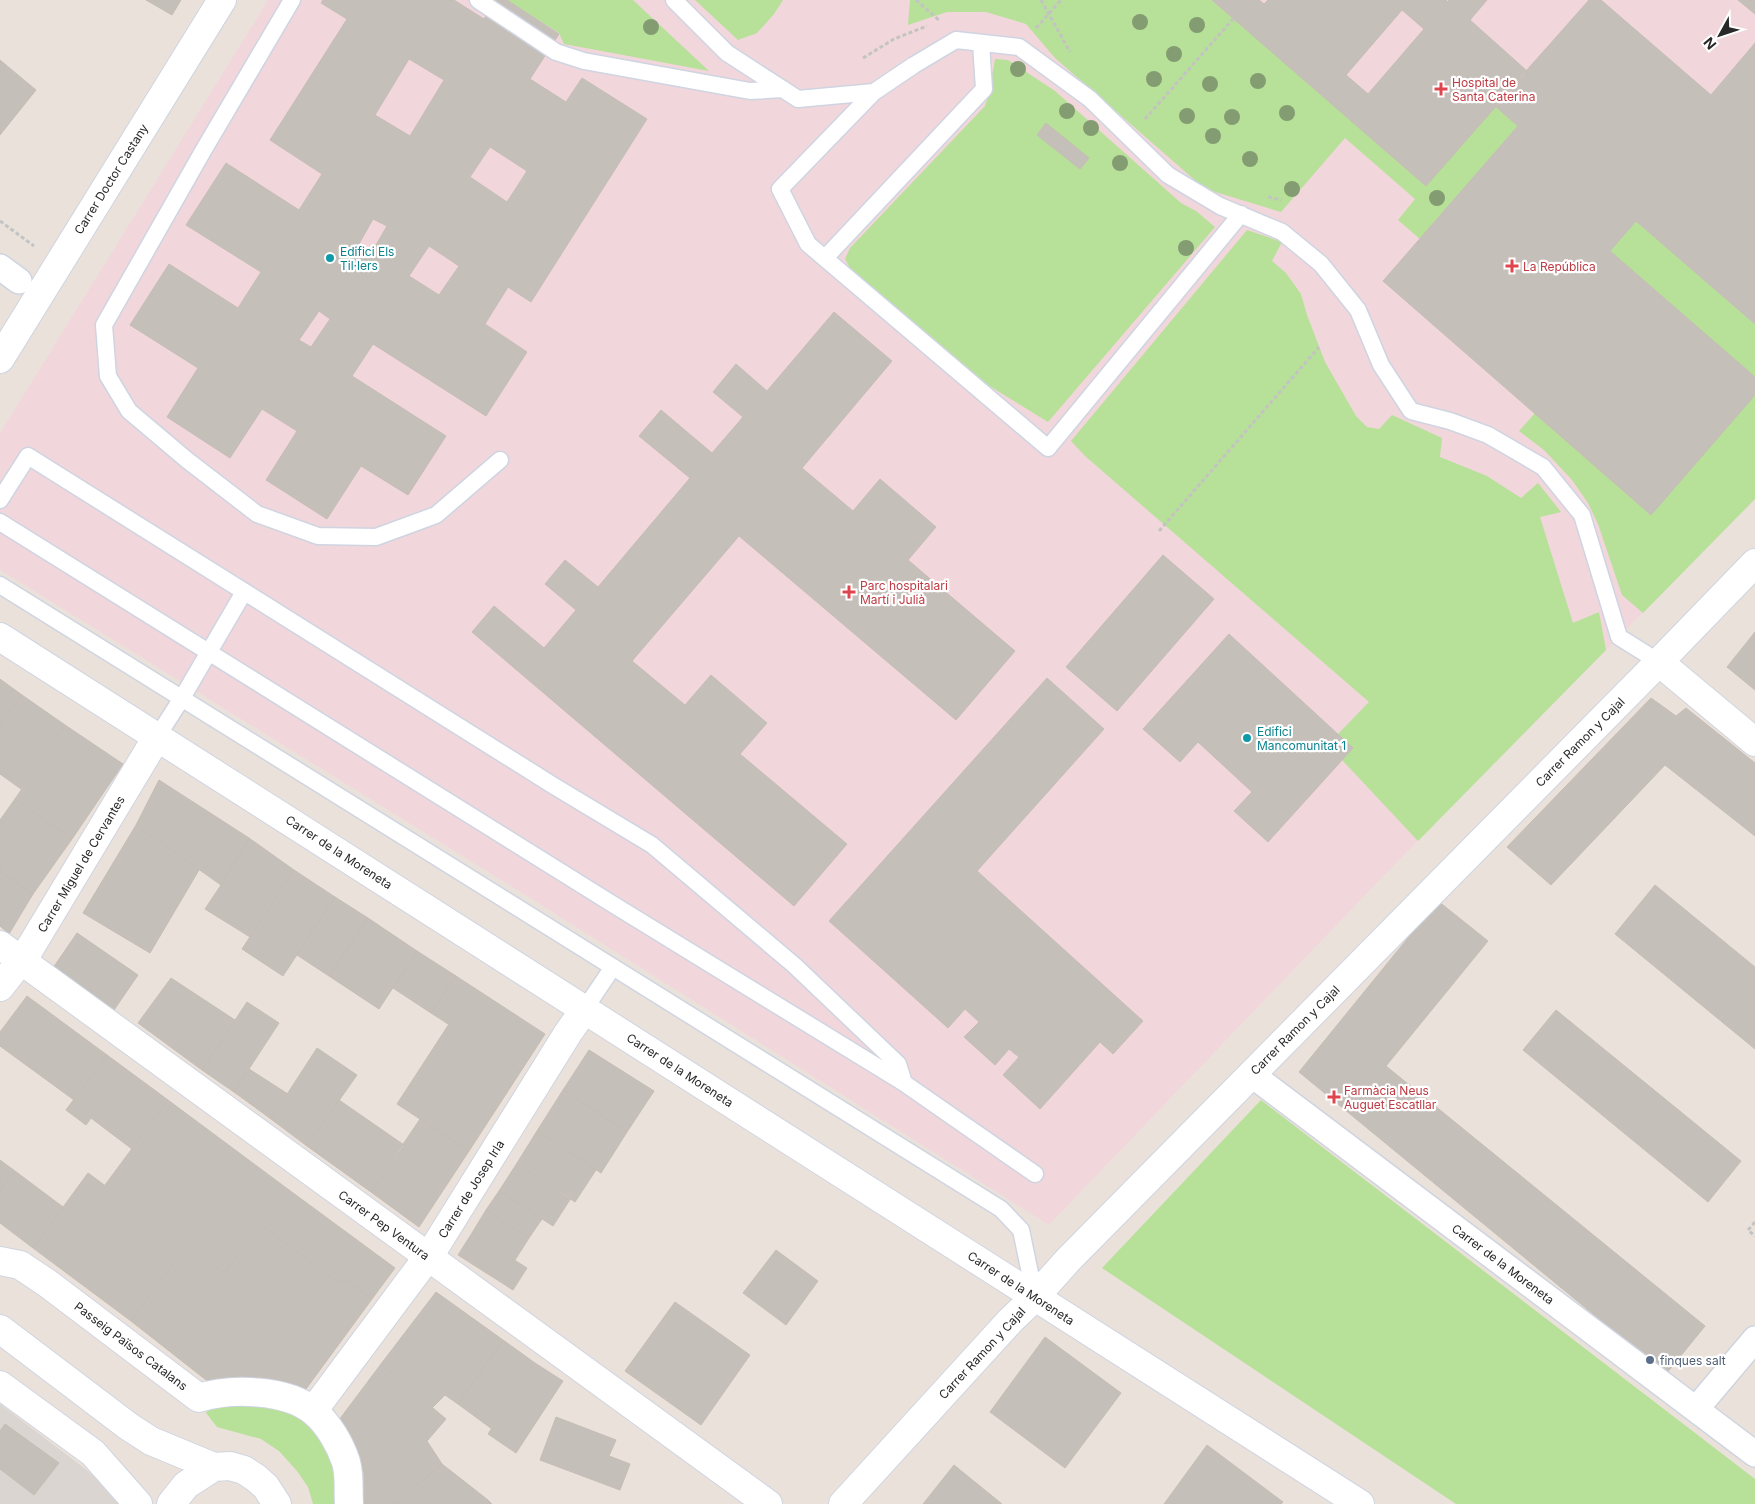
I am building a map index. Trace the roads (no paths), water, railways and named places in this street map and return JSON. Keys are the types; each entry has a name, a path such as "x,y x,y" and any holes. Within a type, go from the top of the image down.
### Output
{"street":[{"name":"Carrer Doctor Castany","path":"0,359 222,0"},
{"name":"Carrer Ramon y Cajal","path":"843,1504 1068,1260 1659,662 1755,562"},
{"name":"Carrer de la Moreneta","path":"0,637 1360,1504"},
{"path":"1659,662 1755,742"},
{"name":"Carrer Miguel de Cervantes","path":"0,987 10,953 27,953 158,737"},
{"name":"Carrer Pep Ventura","path":"10,953 431,1253 768,1504"},
{"name":"Carrer de Josep Irla","path":"313,1411 431,1253 568,1032 584,1010"},
{"name":"Carrer de la Moreneta","path":"1251,1074 1755,1454"},
{"name":"Passeig Països Catalans","path":"0,1261 20,1265 199,1398 235,1391 260,1392 288,1398 313,1411 330,1431 346,1463 349,1482 349,1504"},
{"path":"0,1330 128,1426 151,1441 214,1467 230,1466 244,1470 266,1487 277,1504"},
{"path":"1696,1409 1755,1339"},
{"path":"0,1385 93,1453 138,1504"},
{"path":"171,1504 186,1485 214,1467"}],"lane":[{"path":"292,0 104,325 108,376 129,411 202,472 257,514 318,536 376,537 436,515 500,460"},
{"path":"478,0 556,52 584,61 750,91 783,89"},
{"path":"674,0 727,53 798,100 874,92"},
{"path":"1241,214 1048,448 808,244 780,189 874,92 956,40 1019,47 1090,99 1168,175 1220,206 1241,214 1282,232 1321,264 1358,310 1381,365 1411,411 1450,420 1488,435 1543,467 1582,515 1619,637 1659,662"},
{"path":"825,258 984,90 981,43"},
{"path":"0,500 28,456 652,845 794,965 898,1064 904,1083"},
{"path":"0,522 605,900 904,1083 1036,1174"},
{"path":"0,585 1001,1208 1022,1230 1035,1297"},
{"path":"158,737 244,592"},
{"path":"584,1010 613,967"}],"place":[{"name":"Hospital de Santa Caterina","path":"1441,89"},
{"name":"Edifici Els Til·lers","path":"330,258"},
{"name":"La República","path":"1512,266"},
{"name":"Parc hospitalari Martí i Julià","path":"849,592"},
{"name":"Edifici Mancomunitat 1","path":"1247,738"},
{"name":"Farmàcia Neus Auguet Escatllar","path":"1334,1097"},
{"name":"finques salt","path":"1650,1360"}]}
